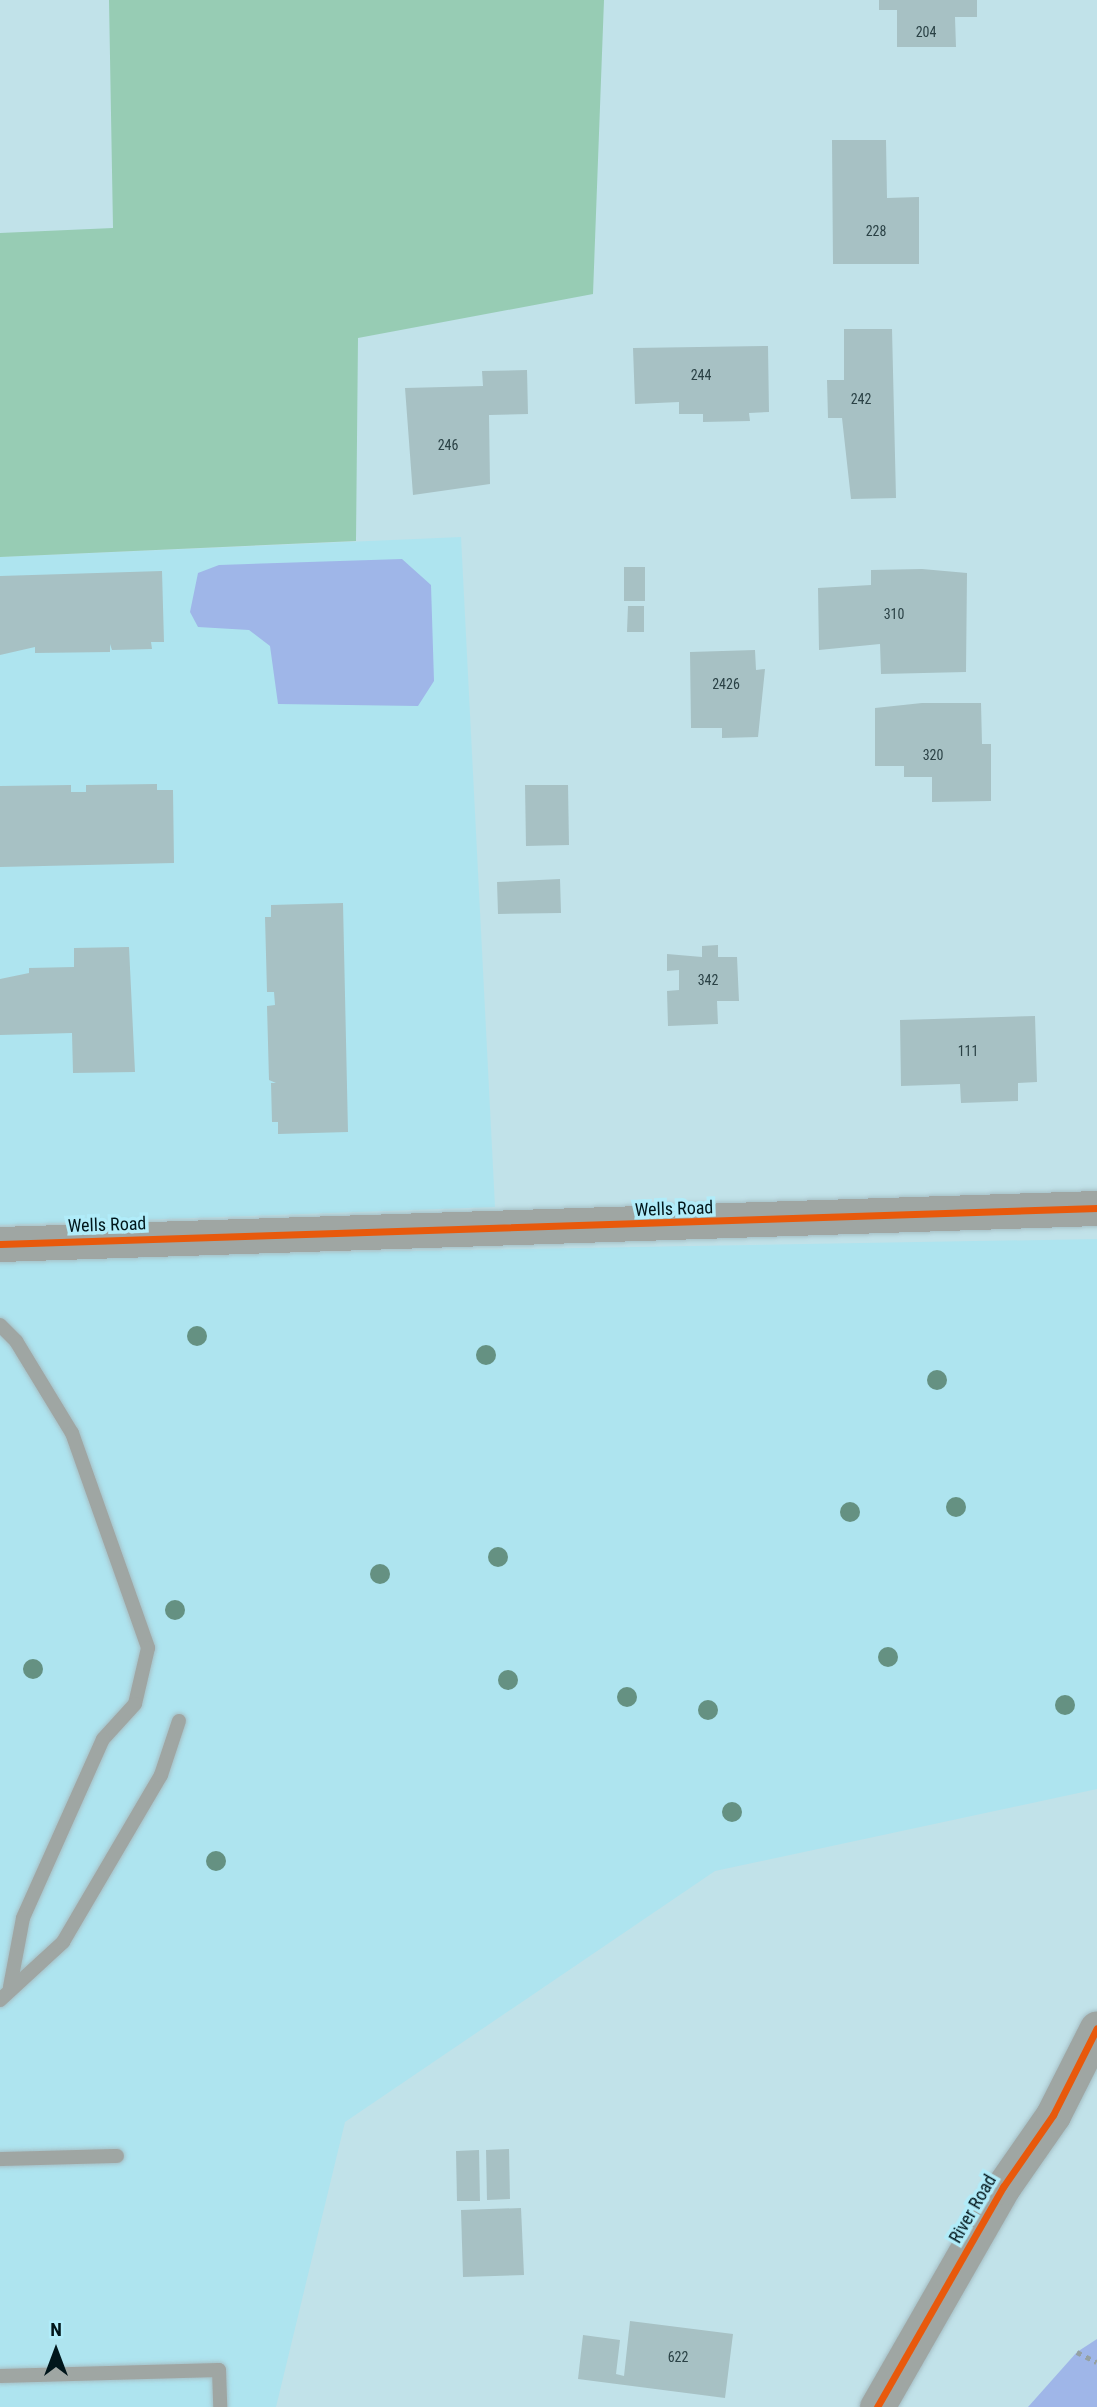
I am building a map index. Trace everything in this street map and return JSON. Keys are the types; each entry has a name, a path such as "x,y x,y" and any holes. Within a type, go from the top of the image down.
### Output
{"street":[{"name":"Wells Road","path":"0,1244 1097,1208"},
{"name":"River Road","path":"877,2407 1003,2187 1053,2115 1097,2028"}],"lane":[{"path":"0,1325 16,1341 76,1446 148,1648 135,1704 103,1739 23,1918 10,1987"},
{"path":"0,2000 10,1987 63,1942 161,1775 179,1721"},
{"path":"0,2159 117,2156"},
{"path":"0,2376 219,2370 220,2407"}],"path":[{"path":"1077,2352 1097,2362"}],"shaded area":[{"path":"461,537 495,1207 0,1225 0,557"},
{"path":"402,559 431,585 434,681 418,706 278,704 270,646 249,630 198,627 190,612 198,573 219,565"},
{"path":"1097,1239 1097,1789 715,1871 345,2122 276,2407 0,2407 0,1258"},
{"path":"1097,2339 1097,2407 1028,2407 1077,2352"}],"green space":[{"path":"109,0 604,0 593,294 358,338 356,541 0,557 0,233 113,228"}],"building":[{"path":"879,0 977,0 977,17 955,17 956,47 897,47 897,10 879,10"},
{"path":"832,140 886,140 887,198 919,197 919,264 833,264"},
{"path":"844,329 892,329 896,498 851,499 842,418 828,418 827,380 844,380"},
{"path":"768,346 769,412 749,413 750,421 703,422 703,414 679,414 679,402 635,404 633,348"},
{"path":"527,370 528,414 489,415 490,484 413,495 405,388 483,386 482,371"},
{"path":"624,567 645,567 645,601 624,601"},
{"path":"922,569 967,573 966,672 881,674 880,644 819,650 818,588 871,585 871,570"},
{"path":"162,571 164,642 151,642 152,649 112,650 110,644 110,652 35,653 35,647 0,655 0,576"},
{"path":"628,606 644,606 644,632 627,632"},
{"path":"755,650 756,670 765,669 758,737 722,738 722,728 691,728 690,652"},
{"path":"922,703 981,703 982,744 991,744 991,801 932,802 932,777 904,777 904,766 875,766 875,708"},
{"path":"157,784 157,790 173,790 174,863 0,867 0,786 71,785 71,792 86,792 86,785"},
{"path":"525,785 568,785 569,845 526,846"},
{"path":"560,879 561,913 498,914 497,882"},
{"path":"343,903 348,1132 278,1134 278,1122 272,1122 271,1083 276,1083 269,1080 267,1006 275,1005 274,992 267,992 265,917 271,917 271,905"},
{"path":"718,945 718,957 737,957 739,1001 717,1001 718,1024 668,1026 667,991 679,990 679,970 667,971 667,954 702,957 702,946"},
{"path":"129,947 135,1072 73,1073 72,1033 0,1035 0,979 29,973 29,968 74,967 74,948"},
{"path":"1035,1016 1037,1082 1018,1083 1018,1101 961,1103 960,1084 901,1086 900,1020"},
{"path":"509,2149 510,2199 487,2200 486,2150"},
{"path":"479,2150 480,2201 457,2201 456,2151"},
{"path":"521,2208 524,2275 463,2277 461,2210"},
{"path":"630,2321 733,2334 725,2398 578,2379 583,2335 620,2340 616,2374 624,2376"}],"cycle path":[{"path":"0,1244 1097,1208"},
{"path":"877,2407 1003,2187 1053,2115 1097,2028"}]}
